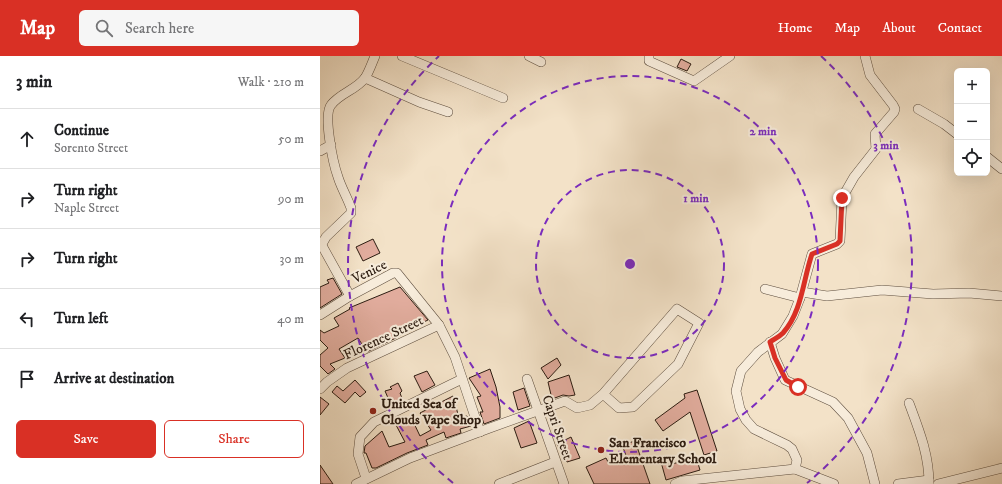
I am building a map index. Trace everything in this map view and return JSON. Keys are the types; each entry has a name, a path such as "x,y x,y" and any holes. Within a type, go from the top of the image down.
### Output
{"street":[{"path":"350,296 321,243 351,212 351,208 338,178 333,159 327,114 330,105 342,95 356,87 365,78 375,56"},
{"path":"402,56 503,98"},
{"path":"529,56 540,62"},
{"path":"649,56 649,61 694,81 728,56"},
{"path":"795,469 797,460 792,450 787,445 754,428 746,420 740,409 736,391 741,372 758,352 782,334 794,316 812,254 837,244 840,241 842,198 854,177 876,149 875,134 894,112 895,109 893,105 870,75 865,56"},
{"path":"365,78 419,102 448,112"},
{"path":"918,109 954,132"},
{"path":"320,151 331,145"},
{"path":"990,159 1002,169"},
{"name":"Venice","path":"320,315 350,296 393,273 397,273 439,325"},
{"path":"765,289 801,295 827,296 882,290 934,294 970,293 1002,296"},
{"path":"356,484 410,458 538,410 566,401 577,408 590,405 603,394 677,309 699,323 678,364 633,406 619,408 603,394"},
{"path":"439,325 455,357 480,432"},
{"name":"Florence Street","path":"320,389 327,382 347,368 439,325"},
{"path":"770,342 775,358 786,380 833,402 848,418 867,453 875,484"},
{"name":"Capri Street","path":"527,378 564,484"},
{"path":"366,478 358,454 360,437 374,422 462,379"},
{"path":"909,403 924,443 932,483"},
{"path":"499,484 556,462"},
{"path":"898,484 932,483 1002,468"},
{"path":"675,484 682,481 795,469 834,484"}],"building":[{"path":"681,59 691,64 687,71 677,67"},
{"path":"373,239 380,253 363,261 356,247"},
{"path":"333,278 342,294 320,308 320,287 329,283 327,280"},
{"path":"400,287 428,320 398,332 400,336 367,352 358,338 339,349 345,358 330,364 335,369 328,374 320,366 320,355 328,348 320,340 320,330 324,333 339,326 334,318 350,309 349,308"},
{"path":"557,358 561,365 548,379 541,368"},
{"path":"490,369 496,387 500,407 500,418 484,424 480,412 483,412 477,397 481,396 469,378"},
{"path":"427,371 435,385 422,392 414,376"},
{"path":"569,375 575,395 563,395 552,399 548,382"},
{"path":"355,380 366,392 360,397 355,392 345,403 332,392 337,386 343,391"},
{"path":"398,383 402,391 400,393 403,401 392,407 385,391 392,389 390,387"},
{"path":"524,388 530,406 518,410 513,392"},
{"path":"697,390 717,451 704,455 690,412 663,431 655,420 685,398 684,394"},
{"path":"453,396 459,418 467,416 471,426 460,429 461,433 446,438 444,432 426,440 428,445 376,468 372,468 366,453 364,453 365,446 382,431 389,447 405,442 396,425 411,417 420,436 431,430 420,413"},
{"path":"320,397 329,404 320,415"},
{"path":"529,421 537,443 521,448 514,428"},
{"path":"571,437 580,458 567,462 557,444"},
{"path":"635,441 650,484 594,484 586,467 606,458 609,464 627,458 622,445"},
{"path":"696,457 700,470 666,480 661,462 667,460 669,465"},
{"path":"320,465 333,484 320,484"}],"place":[{"name":"United Sea of Clouds Vape Shop","path":"373,411"},
{"name":"San Francisco Elementary School","path":"601,450"}],"route":[{"path":"798,387 786,380 775,358 770,342 782,334 794,316 798,307 812,254 837,244 840,241 842,198"}]}
